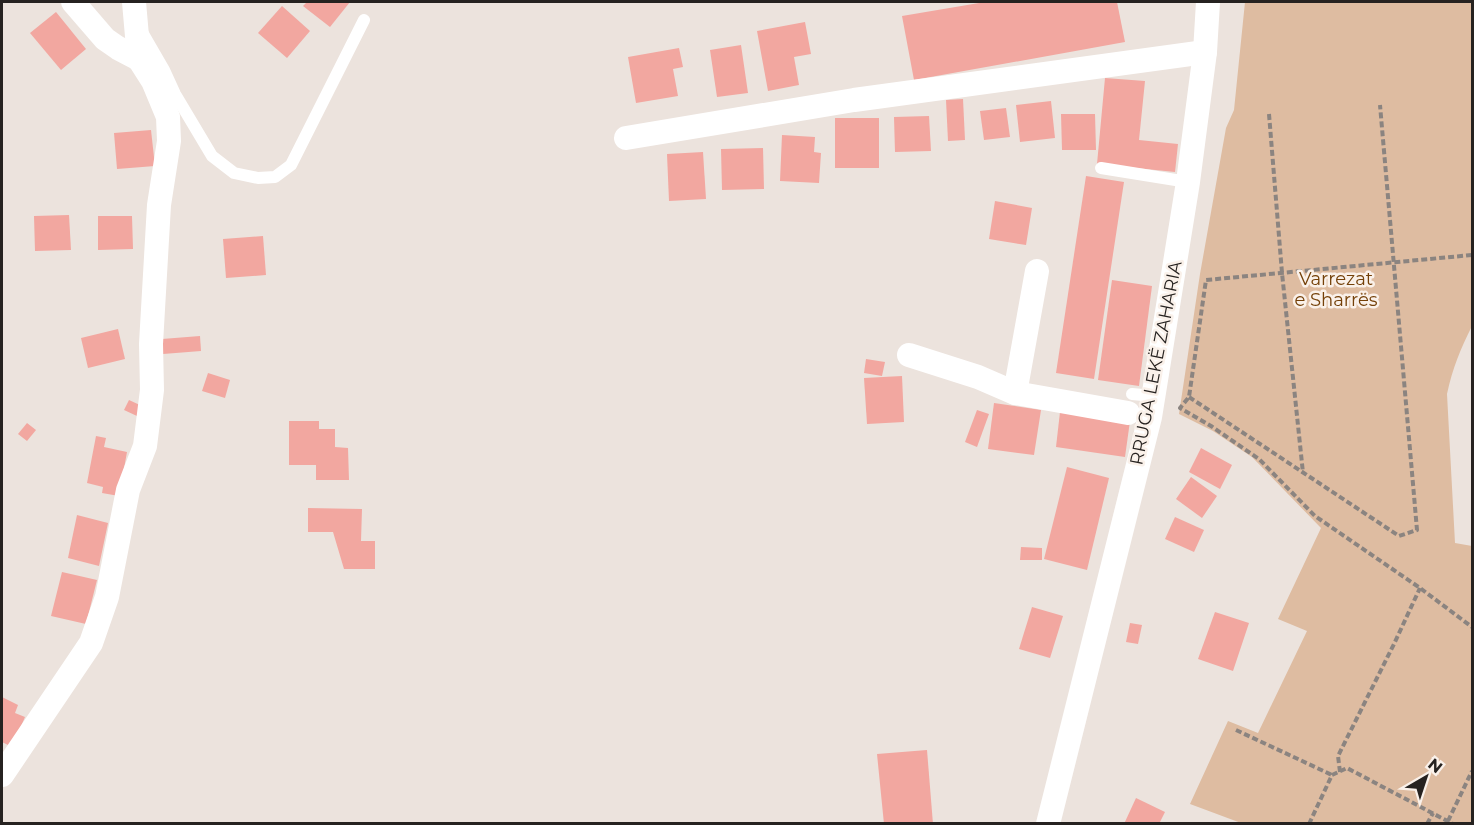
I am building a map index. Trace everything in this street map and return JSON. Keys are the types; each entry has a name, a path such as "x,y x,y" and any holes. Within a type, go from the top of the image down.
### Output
{"street":[{"path":"73,2 105,39 139,59"},
{"name":"RRUGA LEKË ZAHARIA","path":"1048,824 1188,182 1208,2"},
{"path":"2,775 91,643 107,597 128,490 145,446 152,390 151,344 159,205 169,141 168,117 153,81 139,59 134,11"},
{"path":"626,138 854,100 1204,52"},
{"path":"1015,393 1037,272"},
{"path":"909,355 978,377 1015,393 1141,405"}],"lane":[{"path":"134,11 175,94 212,156 234,173 258,178 275,177 291,165 364,20"},
{"path":"1101,168 1188,182"}],"path":[{"path":"1189,397 1399,536 1417,530 1380,105"},
{"path":"1269,114 1282,273 1304,473"},
{"path":"1473,255 1206,280 1189,397 1180,408 1259,459 1315,516 1473,627"},
{"path":"1340,772 1338,756 1420,588"},
{"path":"1236,730 1332,775"},
{"path":"1309,824 1332,775 1347,768 1451,822 1473,771"},
{"path":"1427,824 1433,813"}],"green space":[{"name":"Varrezat e Sharrës","path":"1245,2 1472,2 1472,326 1457,359 1447,394 1455,543 1472,546 1472,823 1241,823 1190,804 1228,721 1258,733 1307,631 1278,619 1321,528 1252,457 1213,431 1179,414 1200,274 1226,128 1234,110"}],"building":[{"path":"307,2 350,2 330,27 303,6"},
{"path":"985,2 1117,2 1125,42 914,80 902,16"},
{"path":"282,6 310,31 287,58 258,33"},
{"path":"56,12 86,49 61,70 30,33"},
{"path":"805,22 811,54 794,57 799,85 768,91 757,31"},
{"path":"741,45 748,93 717,97 710,50"},
{"path":"679,48 683,67 673,69 678,96 636,103 628,57"},
{"path":"1105,78 1145,81 1139,140 1178,144 1175,172 1097,164"},
{"path":"963,99 965,140 948,141 946,100"},
{"path":"1051,101 1055,138 1020,142 1016,105"},
{"path":"1006,108 1010,137 984,140 980,111"},
{"path":"1061,114 1095,114 1096,150 1062,150"},
{"path":"929,116 931,151 895,152 894,117"},
{"path":"835,118 879,118 879,168 835,168"},
{"path":"151,130 155,166 117,169 114,133"},
{"path":"782,135 815,137 814,152 821,153 819,183 780,181"},
{"path":"763,148 764,189 722,190 721,149"},
{"path":"703,152 706,199 669,201 667,154"},
{"path":"1086,176 1124,182 1094,379 1056,373"},
{"path":"995,201 1032,208 1026,245 989,239"},
{"path":"69,215 71,250 35,251 34,216"},
{"path":"98,216 132,216 133,249 98,250"},
{"path":"263,236 266,275 226,278 223,239"},
{"path":"1112,280 1152,286 1139,386 1098,380"},
{"path":"118,329 125,359 88,368 81,338"},
{"path":"200,336 201,351 163,354 162,339"},
{"path":"866,359 885,362 882,376 864,373"},
{"path":"208,373 230,380 225,398 202,391"},
{"path":"902,376 904,422 867,424 864,378"},
{"path":"129,400 142,406 137,416 124,410"},
{"path":"994,403 1041,410 1034,455 988,449"},
{"path":"977,410 989,414 977,447 965,442"},
{"path":"1060,412 1130,421 1125,457 1056,447"},
{"path":"289,421 319,421 319,429 335,429 335,447 348,448 349,480 316,480 316,465 289,465"},
{"path":"27,423 36,430 27,441 18,434"},
{"path":"96,436 106,438 104,447 127,452 119,496 102,493 103,487 87,483"},
{"path":"1201,448 1232,465 1220,489 1189,472"},
{"path":"1067,467 1109,478 1087,570 1044,559"},
{"path":"1191,477 1217,496 1202,518 1176,499"},
{"path":"308,508 362,509 361,541 375,541 375,569 344,569 333,532 308,532"},
{"path":"77,515 108,523 99,566 68,558"},
{"path":"1175,517 1204,530 1194,552 1165,539"},
{"path":"1021,547 1042,548 1042,560 1020,560"},
{"path":"62,572 97,580 86,624 51,616"},
{"path":"1032,607 1063,616 1050,658 1019,649"},
{"path":"1215,612 1249,623 1233,671 1198,659"},
{"path":"1130,623 1142,625 1138,644 1126,642"},
{"path":"2,697 18,705 15,713 25,717 12,747 2,742"},
{"path":"927,750 933,824 884,824 877,754"},
{"path":"1136,798 1165,812 1159,824 1124,824"}]}
